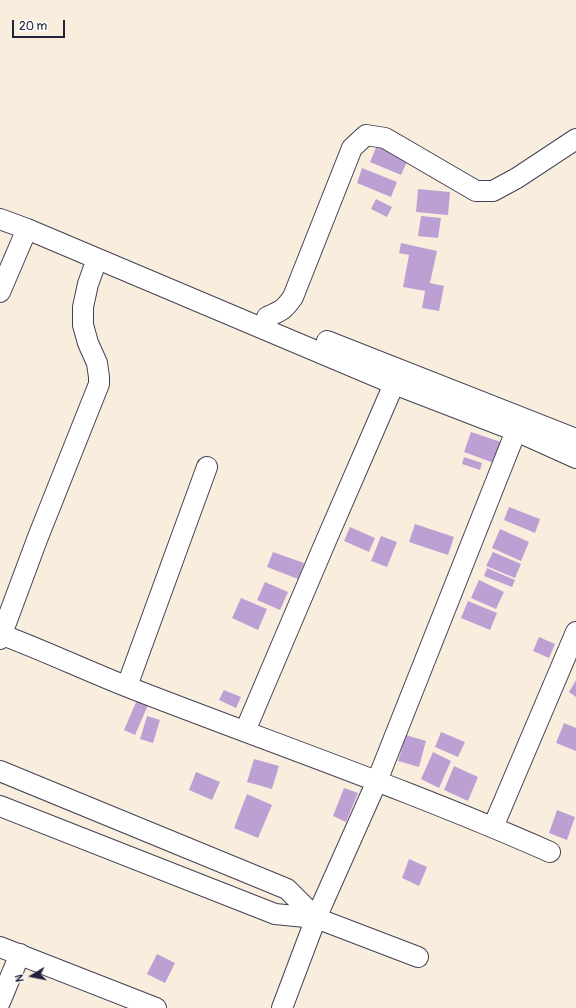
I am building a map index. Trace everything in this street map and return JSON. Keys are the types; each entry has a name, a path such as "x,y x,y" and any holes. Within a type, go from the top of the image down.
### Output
{"street":[{"path":"267,317 286,308 293,297 352,148 366,135 385,138 476,191 493,191 517,178 576,139"},
{"path":"0,205 267,317 576,439"},
{"path":"0,219 27,229 394,384 516,431 576,458"},
{"path":"0,292 27,229"},
{"path":"97,259 88,284 83,307 83,325 88,343 97,363 99,384 38,537 1,636 127,686 377,781 493,827 550,852"},
{"path":"245,731 394,384"},
{"path":"282,1008 316,918 377,781 516,431"},
{"path":"127,686 207,467"},
{"path":"493,827 576,632"},
{"path":"0,771 287,889 316,918"},
{"path":"0,806 275,914 316,918 418,957"},
{"path":"0,947 148,1007"},
{"path":"0,1002 20,954"}],"building":[{"path":"378,143 409,157 401,175 370,162"},
{"path":"362,168 397,182 391,197 357,183"},
{"path":"418,189 450,192 448,215 416,212"},
{"path":"376,199 392,207 387,217 371,209"},
{"path":"421,216 441,218 438,238 418,236"},
{"path":"401,243 437,251 430,283 444,286 439,311 422,308 425,291 403,287 409,255 399,253"},
{"path":"471,432 501,442 494,463 464,452"},
{"path":"464,457 482,463 480,470 462,464"},
{"path":"509,507 540,519 535,533 504,520"},
{"path":"415,524 454,537 448,555 409,542"},
{"path":"350,527 375,538 369,552 344,541"},
{"path":"500,529 529,542 521,561 492,548"},
{"path":"381,536 397,542 387,567 371,561"},
{"path":"273,552 304,563 298,579 267,567"},
{"path":"493,552 521,564 515,578 486,566"},
{"path":"487,568 515,580 512,587 484,576"},
{"path":"479,580 504,592 496,609 471,598"},
{"path":"265,582 288,592 280,610 257,600"},
{"path":"241,598 267,609 258,630 232,618"},
{"path":"468,601 497,613 490,630 461,618"},
{"path":"539,637 555,644 549,658 533,651"},
{"path":"576,680 576,697 569,692"},
{"path":"224,690 241,697 236,708 219,700"},
{"path":"137,700 148,705 135,735 124,730"},
{"path":"147,716 160,720 153,743 140,739"},
{"path":"564,723 576,728 576,751 556,743"},
{"path":"441,732 465,742 458,757 435,747"},
{"path":"406,735 426,741 419,767 398,761"},
{"path":"433,752 451,761 439,788 421,779"},
{"path":"254,759 279,766 272,789 247,782"},
{"path":"454,766 478,777 468,801 444,790"},
{"path":"196,772 220,782 212,800 189,790"},
{"path":"344,788 358,793 346,822 333,816"},
{"path":"247,794 272,805 258,838 234,828"},
{"path":"557,810 575,817 567,840 549,833"},
{"path":"409,859 427,867 419,886 402,878"},
{"path":"157,954 175,963 165,983 147,974"}]}
